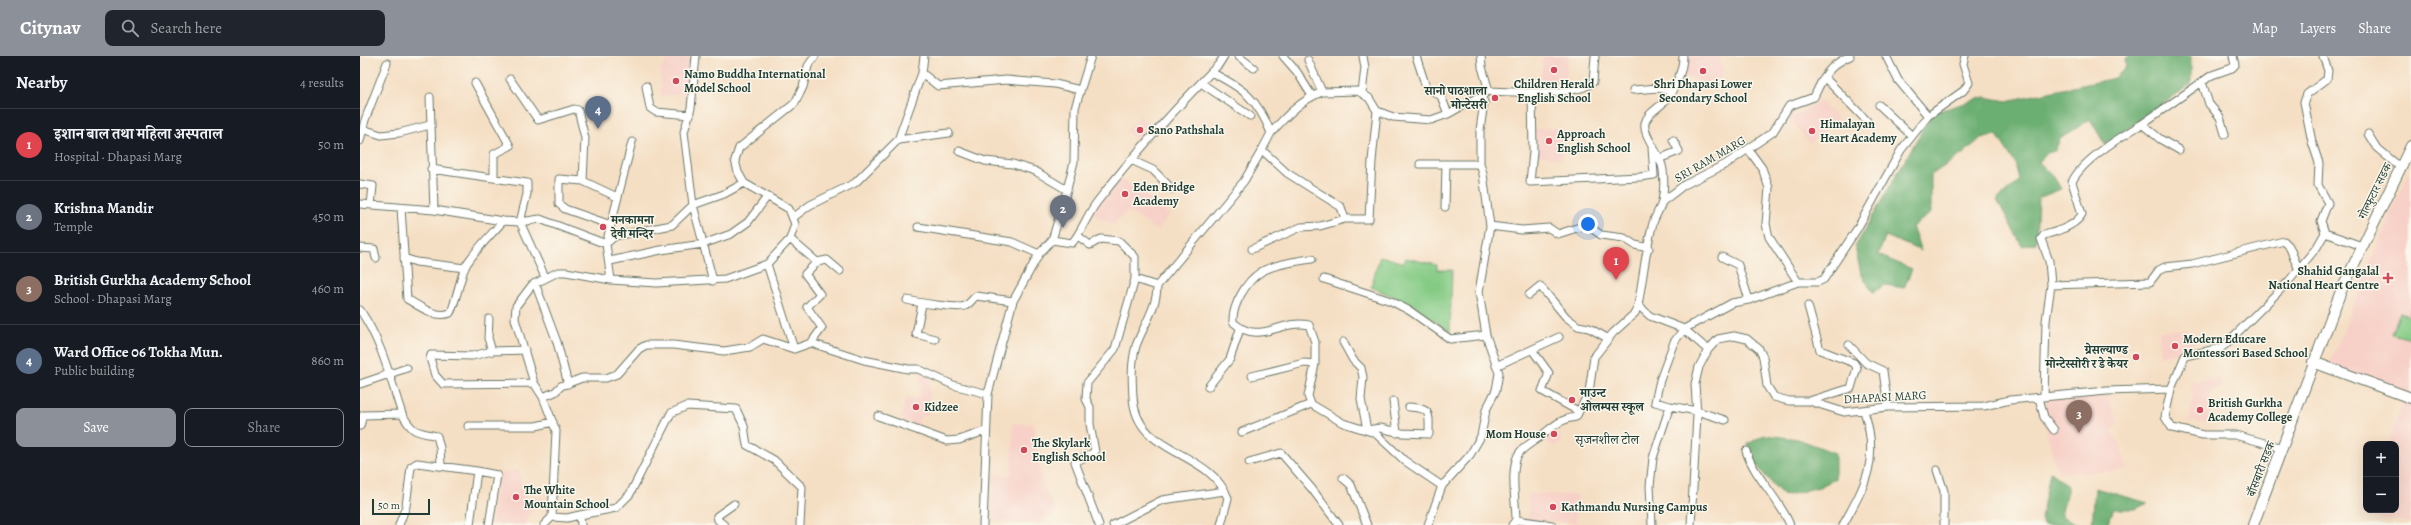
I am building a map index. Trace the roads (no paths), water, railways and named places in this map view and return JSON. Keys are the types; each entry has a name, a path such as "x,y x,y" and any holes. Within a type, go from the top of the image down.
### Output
{"main road":[{"name":"गोल्फुटार सडक","path":"2314,358 2341,291 2411,146"},
{"path":"2314,358 2411,398"},
{"name":"बाँसबारी सडक","path":"2253,525 2283,448 2314,358"}],"street":[{"path":"696,56 690,115 684,132 693,205 713,281"},
{"path":"544,525 552,517 556,431 543,398 534,383 515,319 516,306 536,283 545,277 558,272 611,280 656,284 713,281 741,275 767,264 790,239 795,224 794,217 789,210 744,183 738,172 735,160 739,148 795,103 804,87 808,66 815,56"},
{"path":"794,217 810,205 855,183 898,140 922,73 924,56"},
{"path":"983,525 985,431 988,394 1013,301 1039,254 1052,240 1074,162 1074,114 1091,56"},
{"path":"1052,240 1072,243 1078,236 1088,214 1131,160 1224,56"},
{"path":"1238,56 1254,68"},
{"path":"1283,56 1297,72 1312,96"},
{"path":"1362,93 1365,68 1363,56"},
{"path":"1416,56 1426,87 1441,96 1448,114"},
{"path":"1481,56 1482,67 1489,91"},
{"path":"1377,111 1393,116 1431,120 1448,114 1489,91 1532,93 1555,92 1591,84 1593,82 1595,56"},
{"path":"1532,93 1533,152 1530,182 1640,178 1654,175 1651,140 1645,131 1645,123 1647,118 1664,102 1679,78 1683,56"},
{"path":"1848,56 1838,61 1824,76 1867,121"},
{"path":"1886,56 1898,80 1928,116"},
{"path":"1725,420 1697,411 1655,402 1660,380 1674,342 1684,330 1732,303 1749,300 1798,282 1818,282 1824,279 1833,268 1857,229 1901,150 1928,116 1963,91 1969,83 1963,64 1965,56"},
{"path":"2054,430 2044,417 2042,397 2045,344 2051,285 2049,261 2041,239 2044,235 2074,223 2080,218 2082,214 2072,182 2075,176 2098,155 2212,75 2232,68 2235,65 2233,56"},
{"path":"2323,56 2328,71 2327,79 2307,94 2304,102 2312,142 2319,163 2318,185 2328,203 2321,221 2325,232 2362,246"},
{"path":"1308,60 1322,92"},
{"path":"360,141 363,129 388,63"},
{"path":"1211,72 1252,98 1263,113 1271,133"},
{"path":"922,73 938,86 1000,80 1055,84 1080,90"},
{"name":"SRI RAM MARG","path":"1662,202 1684,185 1726,164 1773,132 1788,106 1814,97 1824,76"},
{"path":"510,79 538,120 574,109 578,110 585,138 583,181"},
{"path":"2202,82 2209,104 2220,117 2225,134"},
{"path":"475,83 510,146 494,154 494,178"},
{"path":"1200,83 1250,116"},
{"path":"646,86 650,108 656,112 690,115"},
{"path":"1633,90 1659,88 1671,91"},
{"path":"1221,525 1228,498 1213,474 1184,455 1163,446 1141,426 1133,398 1132,365 1136,346 1157,297 1157,286 1244,181 1271,133 1283,119 1312,96 1322,92 1358,90 1369,98 1377,111 1372,161 1369,219 1346,219 1320,226 1301,228 1252,249"},
{"path":"1428,525 1442,486 1470,455 1481,436 1486,410 1496,390 1499,373 1486,334 1479,292 1490,226 1483,174 1480,164 1480,130 1484,102 1481,96"},
{"path":"430,97 431,169 434,210"},
{"path":"1879,105 1912,136"},
{"path":"2142,124 2160,139 2179,150"},
{"path":"363,129 381,134 399,133 430,125"},
{"path":"898,140 949,133"},
{"path":"2368,134 2376,147 2401,168"},
{"path":"1660,158 1679,151 1673,140"},
{"path":"611,280 610,261 606,244 632,142"},
{"path":"1552,525 1514,522 1514,478 1516,458 1520,451 1555,423 1563,419 1576,417 1578,410 1589,392 1594,357 1609,339 1635,313 1653,224 1662,202 1663,170 1660,158 1652,148"},
{"path":"1748,149 1762,168 1769,188 1766,224 1769,237 1798,282"},
{"path":"1262,150 1287,173 1341,207 1346,219"},
{"path":"959,151 985,161 1013,164 1035,171 1067,190"},
{"path":"1131,160 1154,170 1172,189"},
{"path":"1420,164 1480,164"},
{"path":"1445,206 1446,164"},
{"path":"431,169 527,183 527,194 520,222 545,277"},
{"path":"610,225 565,209 559,204 559,179 583,181 617,197"},
{"path":"606,244 615,236 672,225 693,205 724,194 744,183"},
{"path":"360,184 373,186 371,206"},
{"path":"610,261 661,250 703,244 731,234 748,222 767,197"},
{"path":"360,204 434,210 503,221 520,222 540,219 606,244"},
{"path":"402,208 407,299 436,314 450,313 453,310 455,294 465,268 503,221"},
{"path":"1490,226 1522,230 1549,228 1558,234 1583,226 1594,230 1601,235 1624,238 1635,245 1649,248"},
{"path":"918,227 1012,242 1039,254"},
{"path":"2283,448 2235,435 2203,435 2172,428 2165,417 2171,389 2185,356 2221,348 2239,333 2299,270 2325,232"},
{"path":"1078,236 1090,245 1101,239 1119,241 1135,257 1135,280 1115,349 1087,383 1086,399 1090,407 1090,424 1095,452 1074,462 1099,525"},
{"path":"790,239 816,262"},
{"path":"2051,285 2150,282 2159,270 2165,268 2192,264 2284,241 2289,246 2299,270"},
{"path":"360,248 374,249 376,258"},
{"path":"1722,257 1738,266 1749,300"},
{"path":"404,258 416,262 465,268"},
{"path":"1312,259 1296,261 1261,272 1247,286 1233,314 1233,322 1240,329 1249,333 1270,331 1302,323 1309,325 1316,342 1316,364 1308,396 1311,404 1343,423 1367,430 1381,437 1405,461 1442,486"},
{"path":"543,398 582,378 606,378 617,374 625,368 639,349 652,344 724,351 750,347 763,339 794,349 811,343 822,328 808,307 820,294 804,274 816,262 827,260 840,271"},
{"path":"767,264 794,349"},
{"path":"1324,278 1391,300 1410,311 1450,339 1486,334"},
{"path":"1135,280 1157,286"},
{"path":"536,283 557,342 568,384"},
{"path":"1530,295 1540,286 1566,317 1578,326 1589,328 1609,339"},
{"path":"907,300 922,304 964,307 976,296 1013,301"},
{"path":"922,304 916,334 935,339"},
{"path":"1638,304 1650,316 1684,330 1708,350 1696,374 1697,411 1691,525"},
{"path":"1808,306 1820,350 1854,364 1857,368 1851,388 1809,401"},
{"path":"360,310 386,359 389,375 402,414 408,425 423,435 436,436 441,465"},
{"path":"489,319 488,338 492,351"},
{"path":"1208,387 1230,359 1240,329"},
{"name":"DHAPASI MARG","path":"1708,350 1718,339 1734,336 1747,339 1759,349 1763,357 1767,386 1774,397 1789,401 1809,401 1844,412 1864,411 1888,407 1984,406 2010,400 2107,391 2171,389"},
{"path":"1496,366 1533,351 1559,338"},
{"path":"1343,342 1353,360 1360,368 1363,377 1361,399 1367,430"},
{"path":"811,343 864,360 908,370 918,369 953,385 988,394"},
{"path":"1849,345 1866,363 1882,371 1888,407"},
{"path":"525,350 492,351 472,356 431,355 430,358 435,375 443,384 534,383"},
{"path":"1533,351 1549,373 1542,391 1578,410"},
{"path":"1252,376 1304,364 1316,364"},
{"path":"360,384 408,368"},
{"path":"1393,401 1397,433"},
{"path":"1242,432 1311,404"},
{"path":"552,517 568,518 616,508 630,494 671,413 687,406 725,407 736,409 744,426 747,445 774,460 802,487 800,525"},
{"path":"1652,525 1650,486 1653,458 1670,406"},
{"path":"1367,430 1380,428 1397,433 1428,434 1429,414 1427,411 1421,408 1409,407"},
{"path":"1843,525 1857,501 1871,468 1868,424 1864,411"},
{"path":"360,426 361,412 402,414"},
{"path":"878,416 948,441 959,440 985,431"},
{"path":"468,426 536,426 553,422"},
{"path":"1746,451 1750,462 1783,509 1790,525"},
{"path":"1249,462 1281,454 1312,489 1339,525"},
{"path":"399,525 406,506 411,467 417,463 441,465 497,475 489,525"},
{"path":"1937,470 1944,491 1944,525"},
{"path":"470,525 477,471"},
{"path":"1343,478 1351,485 1367,525"},
{"path":"1113,525 1162,500 1225,491"},
{"path":"724,525 718,520 717,516 734,504"},
{"path":"580,515 581,525"}],"place":[{"name":"Children Herald English School","path":"1554,70"},
{"name":"Shri Dhapasi Lower Secondary School","path":"1703,71"},
{"name":"Namo Buddha International Model School","path":"676,81"},
{"name":"सानो पाठशाला मोन्टेसरी","path":"1495,98"},
{"name":"Ward Office 06 Tokha Mun.","path":"598,129"},
{"name":"Sano Pathshala","path":"1140,130"},
{"name":"Himalayan Heart Academy","path":"1812,131"},
{"name":"Approach English School","path":"1549,141"},
{"name":"Eden Bridge Academy","path":"1125,194"},
{"name":"मनकामना देवी मन्दिर","path":"603,227"},
{"name":"Krishna Mandir","path":"1063,228"},
{"name":"Shahid Gangalal National Heart Centre","path":"2388,278"},
{"name":"इशान बाल तथा महिला अस्पताल","path":"1616,280"},
{"name":"Modern Educare Montessori Based School","path":"2175,346"},
{"name":"ग्रेसल्याण्ड मोन्टेस्सोरी र डे केयर","path":"2136,357"},
{"name":"माउन्ट ओलम्पस स्कूल","path":"1572,400"},
{"name":"Kidzee","path":"916,407"},
{"name":"British Gurkha Academy College","path":"2200,410"},
{"name":"British Gurkha Academy School","path":"2079,433"},
{"name":"Mom House","path":"1554,434"},
{"name":"The Skylark English School","path":"1024,450"},
{"name":"The White Mountain School","path":"516,497"},
{"name":"Kathmandu Nursing Campus","path":"1553,507"}],"district":[{"name":"सृजनशील टोल","path":"1607,439"}]}
